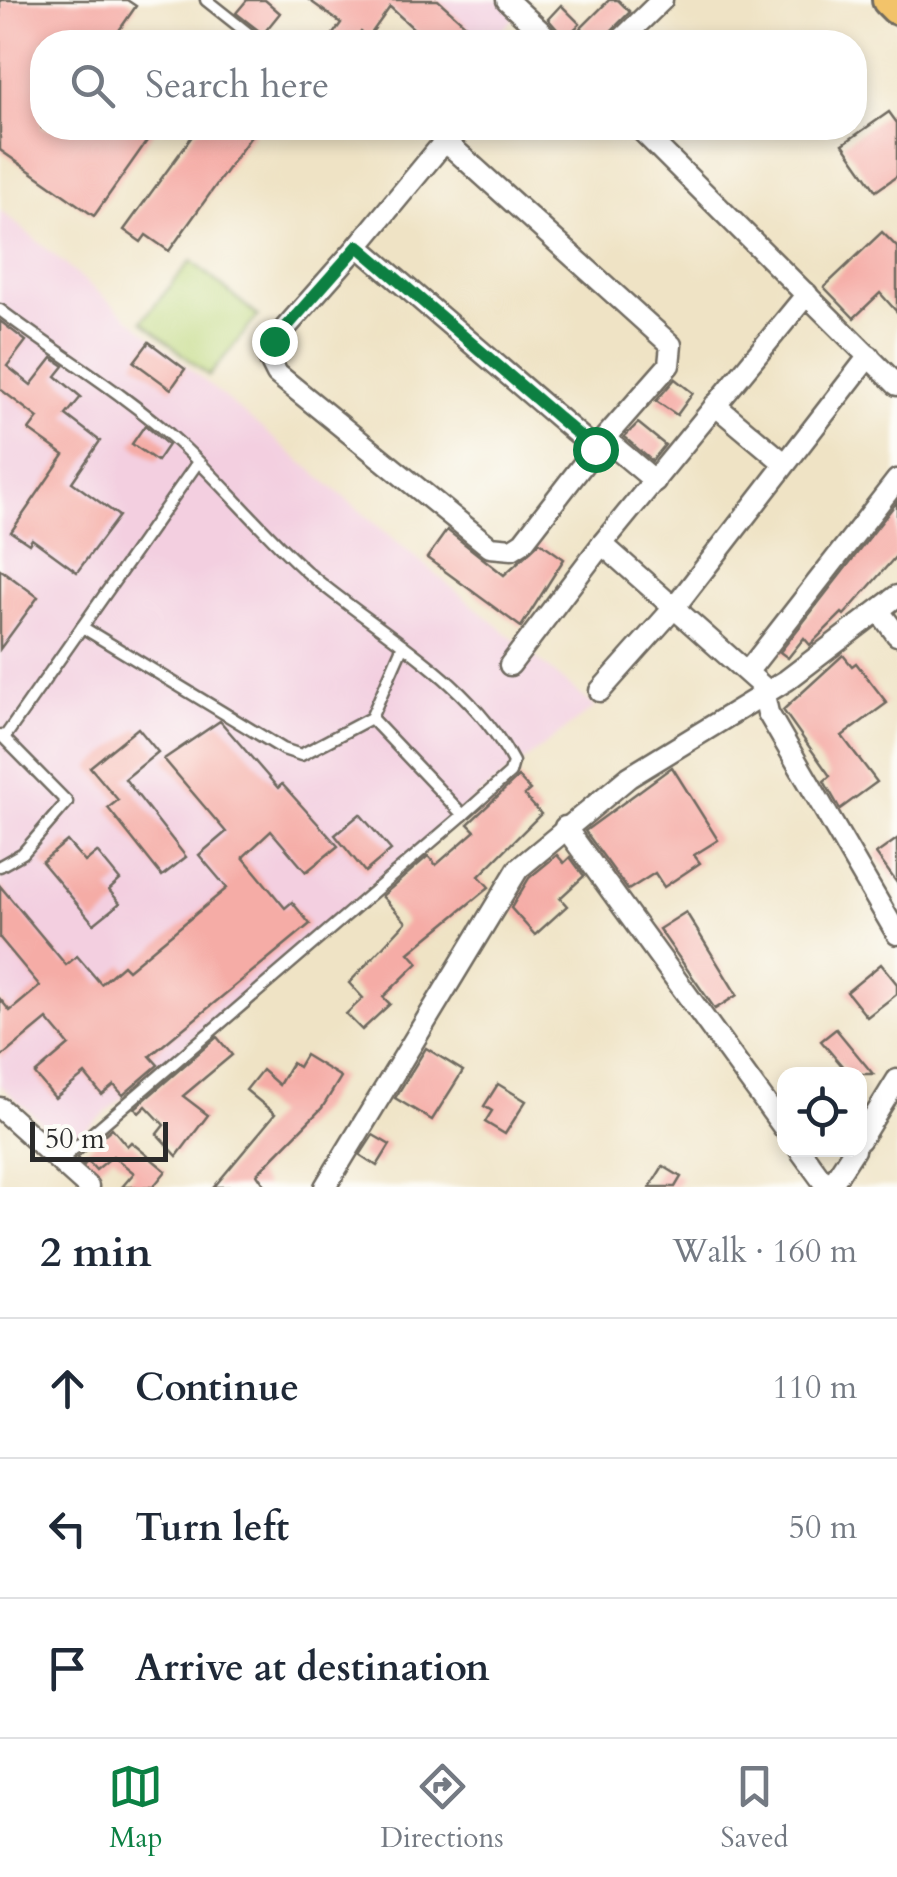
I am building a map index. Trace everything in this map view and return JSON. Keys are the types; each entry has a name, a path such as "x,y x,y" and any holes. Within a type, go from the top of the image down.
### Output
{"main road":[{"path":"889,0 897,8"}],"street":[{"path":"507,0 539,30"},
{"path":"631,30 662,0"},
{"path":"651,140 897,385"},
{"path":"444,142 671,345 668,365 524,542 502,550 490,547 276,374 269,358 274,341 358,246 444,142"},
{"path":"358,246 600,444 655,481"},
{"path":"510,665 602,544 807,294"},
{"path":"600,690 674,608 783,462 869,356"},
{"path":"715,405 783,462"},
{"path":"748,672 897,480"},
{"path":"602,544 762,686 768,713 897,934"},
{"path":"325,1187 518,868 630,776 762,695 897,596"},
{"path":"879,610 897,635"},
{"path":"565,827 777,1118"},
{"path":"867,1129 897,1080"},
{"path":"0,1108 88,1187"},
{"path":"805,1157 829,1187 849,1157"}],"lane":[{"path":"206,0 244,30"},
{"path":"0,310 159,426 297,562 403,645 482,717 513,762 510,773 464,815 60,1161"},
{"path":"0,866 22,854 67,802 2,736 198,462"},
{"path":"82,627 291,754 310,752 371,718 403,645"},
{"path":"371,718 464,815"}],"shaded area":[{"path":"380,0 500,0 516,16 503,30 413,30"},
{"path":"0,210 595,707 483,792 67,1145 0,1085"}],"green space":[{"path":"191,261 258,316 209,376 142,321"}],"building":[{"path":"0,0 127,0 136,6 119,30 30,30 30,140 148,140 94,216 0,150"},
{"path":"247,0 265,0 280,13 266,30 258,30 236,13"},
{"path":"309,0 438,0 468,27 415,30 390,7 374,30 336,30 341,23"},
{"path":"609,0 618,0 630,12 612,30 581,28"},
{"path":"561,5 580,24 574,30 558,30 548,19"},
{"path":"889,112 897,123 897,176 876,191 843,144 849,140 867,140 867,127"},
{"path":"189,140 248,140 169,251 146,235 141,242 124,230"},
{"path":"882,232 897,247 897,312 880,293 854,318 824,287"},
{"path":"0,321 26,341 7,366 31,385 52,358 64,366 56,376 81,397 66,415 100,441 72,482 119,516 77,572 32,539 29,544 11,532 64,455 29,430 38,418 0,389"},
{"path":"149,342 185,369 171,389 134,362"},
{"path":"675,379 693,393 677,415 656,401"},
{"path":"638,423 665,445 652,461 624,437"},
{"path":"145,425 168,445 157,461 132,444"},
{"path":"897,502 897,555 844,615 810,645 804,638 788,658 780,652"},
{"path":"447,530 504,575 540,542 564,559 521,627 427,558"},
{"path":"0,569 38,597 0,649"},
{"path":"843,655 852,666 856,663 887,703 842,736 877,782 840,809 824,781 830,776 783,710"},
{"path":"220,721 278,788 282,784 338,846 306,872 271,831 243,857 285,908 292,902 310,924 150,1056 158,1065 123,1095 114,1085 102,1095 85,1074 55,1098 35,1074 69,1045 47,1019 0,1058 0,999 10,1011 40,986 0,938 0,886 66,965 77,956 101,984 123,965 128,970 227,888 199,855 226,832 164,759"},
{"path":"138,728 158,752 125,779 186,857 162,876 108,808 118,800 90,767"},
{"path":"672,767 718,840 694,855 700,863 664,887 655,873 628,890 585,831"},
{"path":"518,777 530,790 524,795 541,814 479,876 489,887 409,953 418,963 383,997 390,1004 362,1030 346,1014 363,998 349,983 406,922 382,896 428,856 436,865 475,831 468,824"},
{"path":"360,814 391,850 365,872 335,835"},
{"path":"897,839 897,883 876,854"},
{"path":"67,841 85,862 97,852 120,880 109,890 120,903 94,924 42,862"},
{"path":"557,855 564,863 570,857 584,876 560,898 567,906 535,935 511,908 529,878"},
{"path":"686,912 737,995 715,1009 659,929"},
{"path":"881,964 897,984 897,994 867,1017 847,992"},
{"path":"836,1029 873,1074 867,1074 867,1067 843,1067 821,1041"},
{"path":"217,1037 232,1055 183,1096 208,1115 177,1156 157,1134 164,1125 146,1106 139,1113 135,1108"},
{"path":"426,1048 463,1071 432,1120 395,1098"},
{"path":"305,1055 341,1077 322,1108 257,1174 266,1187 214,1187 275,1114 246,1090 262,1070 279,1085 292,1063 298,1067"},
{"path":"498,1084 526,1101 505,1134 485,1122 492,1111 484,1106"},
{"path":"112,1128 127,1146 131,1142 166,1171 153,1187 122,1187 134,1173 113,1156 96,1170 88,1161 84,1165 77,1158"},
{"path":"373,1135 390,1145 377,1166 360,1155"},
{"path":"663,1166 681,1177 675,1187 650,1187"}],"route":[{"path":"274,341 358,246 595,449"}]}
